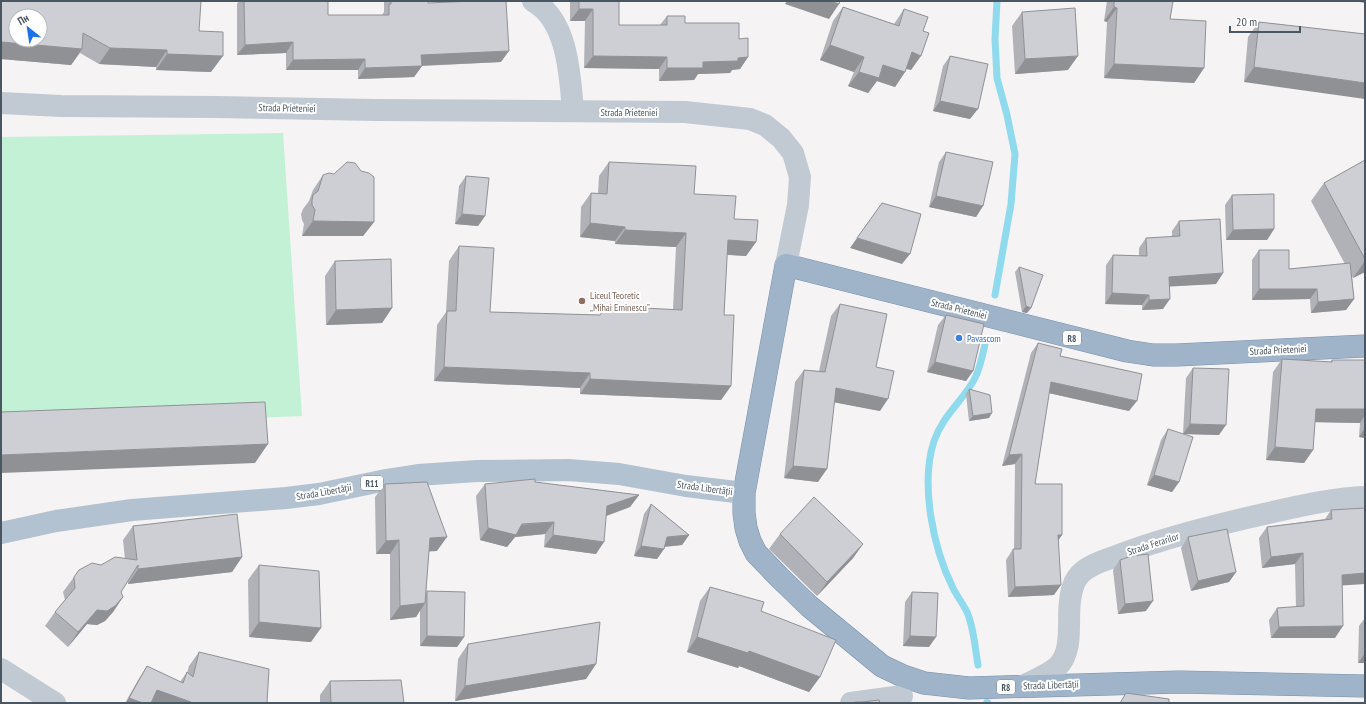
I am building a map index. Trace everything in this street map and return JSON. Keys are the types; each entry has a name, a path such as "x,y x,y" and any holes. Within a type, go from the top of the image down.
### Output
{"highway":[{"name":"Strada Prieteniei","path":"786,265 1127,351 1153,355 1365,346"},
{"name":"R8","path":"744,493 786,265"},
{"name":"Strada Libertății","path":"744,493 746,528 756,553 809,606 882,666 902,692 924,683 969,688 1179,682 1365,686"}],"main road":[{"name":"Strada Libertății","path":"1,533 56,521 132,510 286,498 319,494 418,475 477,471 568,470 619,474 686,486 744,493"}],"street":[{"path":"533,1 543,6 557,26 569,66 573,111"},
{"name":"Strada Prieteniei","path":"1,103 61,106 685,112 750,119 765,125 781,138 792,153 800,177 798,205 786,265"},
{"name":"Strada Ferarilor","path":"1023,686 1057,667 1064,658 1068,644 1068,612 1072,586 1077,577 1088,568 1148,544 1213,526 1286,509 1365,497"},
{"path":"1,669 55,703"},
{"path":"851,703 902,692"}],"green space":[{"path":"283,133 302,416 1,428 1,137"}],"building":[{"path":"1,1 201,1 199,31 223,32 223,56 167,54 167,50 110,48 83,33 82,49 48,46 48,8 8,8 8,43 1,42"},
{"path":"244,1 328,1 328,15 389,15 389,4 391,4 391,1 428,1 428,3 506,1 509,51 421,55 422,66 365,68 365,59 293,60 293,42 245,45"},
{"path":"579,1 619,1 619,25 667,25 667,16 685,16 685,23 739,23 739,39 748,38 748,57 738,58 738,61 703,62 703,68 667,68 667,57 593,56 593,9 579,9"},
{"path":"829,1 840,1 839,4"},
{"path":"1114,1 1173,1 1170,19 1206,21 1204,68 1114,64 1117,8 1114,7"},
{"path":"843,7 899,26 904,9 928,17 923,31 929,33 921,56 912,52 905,72 883,65 879,78 859,72 864,57 830,45"},
{"path":"1075,8 1078,56 1025,59 1022,12"},
{"path":"1259,22 1365,34 1365,83 1254,67"},
{"path":"950,56 988,64 978,109 940,101"},
{"path":"946,152 993,162 983,206 936,196"},
{"path":"1365,160 1365,259 1324,183"},
{"path":"347,162 355,163 361,171 369,173 374,177 374,222 313,221 315,210 312,205 313,195 318,191 323,175 329,173 334,174"},
{"path":"609,162 696,166 694,194 736,196 734,219 758,220 756,242 728,240 724,315 734,315 731,386 590,379 590,373 444,367 447,311 456,311 459,246 494,248 490,312 600,315 607,306 682,310 686,233 625,230 625,227 590,223 591,193 607,194"},
{"path":"466,176 489,178 485,216 462,214"},
{"path":"1274,194 1274,229 1233,230 1232,195"},
{"path":"882,203 921,214 910,254 857,238"},
{"path":"1220,219 1223,273 1169,277 1170,299 1149,300 1149,295 1112,293 1113,255 1147,256 1146,238 1180,236 1179,221"},
{"path":"1259,250 1289,250 1289,269 1350,263 1354,299 1318,302 1317,289 1259,289"},
{"path":"391,259 392,308 336,310 335,261"},
{"path":"1019,267 1043,275 1031,308 1026,306"},
{"path":"840,304 887,314 876,367 894,371 888,399 836,388 827,469 793,466 804,370 825,372"},
{"path":"946,315 984,324 973,371 935,362"},
{"path":"1038,343 1062,349 1060,356 1142,374 1137,401 1051,382 1035,484 1062,484 1062,535 1058,535 1061,585 1015,587 1013,549 1021,549 1022,454 1009,455"},
{"path":"1282,359 1332,362 1332,360 1365,360 1365,409 1316,409 1313,450 1275,447"},
{"path":"1193,368 1229,369 1226,425 1190,424"},
{"path":"969,389 990,395 992,413 973,416"},
{"path":"265,402 268,444 1,455 1,412"},
{"path":"1168,429 1193,437 1179,482 1154,475"},
{"path":"535,479 535,482 639,495 607,506 604,542 553,535 554,522 522,524 516,535 488,528 485,484"},
{"path":"427,482 447,537 430,538 425,603 400,606 399,540 386,541 385,484"},
{"path":"814,497 863,544 827,582 780,534"},
{"path":"651,504 689,535 667,537 664,549 641,546"},
{"path":"1365,508 1365,573 1342,575 1343,626 1279,627 1277,608 1304,606 1303,553 1271,557 1267,527 1332,519 1331,510"},
{"path":"237,514 242,557 138,569 138,565 121,592 123,597 115,606 107,611 97,610 78,632 55,612 75,588 74,577 79,570 92,563 101,565 115,557 137,560 133,526"},
{"path":"1227,529 1236,572 1198,581 1188,537"},
{"path":"1148,554 1153,601 1125,604 1120,560 1131,556"},
{"path":"259,565 319,571 321,628 259,622"},
{"path":"710,587 764,602 761,611 836,640 820,677 749,651 748,653 697,637"},
{"path":"427,591 465,592 464,637 427,636"},
{"path":"912,592 938,593 936,637 910,636"},
{"path":"600,622 596,664 465,686 468,644"},
{"path":"199,652 269,669 267,703 191,703 157,690 151,703 143,703 129,698 147,666 183,683 187,672 193,677"},
{"path":"401,680 404,703 331,703 330,681"},
{"path":"1126,693 1169,699 1169,703 1120,703"},
{"path":"879,700 880,703 852,703 856,702"}],"waterway":[{"path":"995,295 1011,204 1015,154 1007,115 997,78 995,39 997,1"},
{"path":"978,665 973,631 969,618 953,588 940,554 931,516 928,476 934,441 943,423 975,378 986,340"}],"place":[{"name":"Liceul Teoretic „Mihai Eminescu”","path":"582,301"},
{"name":"Pavascom","path":"959,338"}]}
